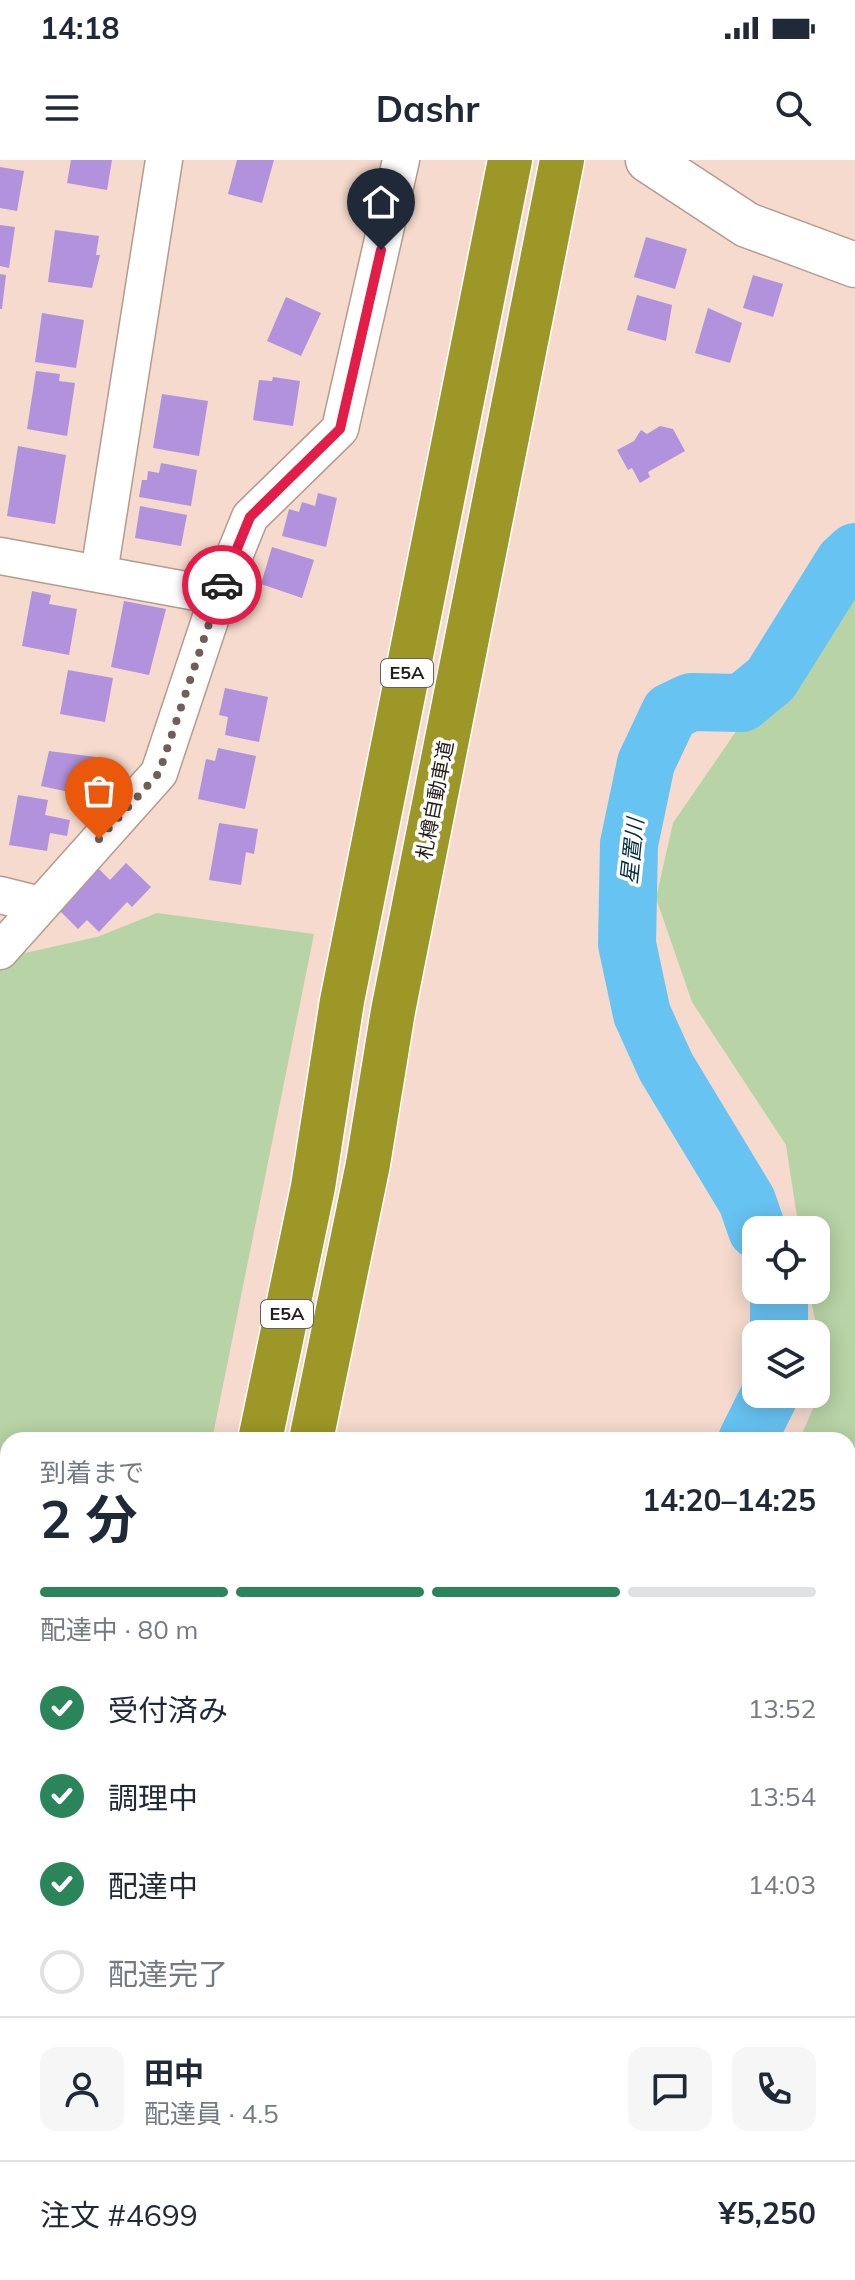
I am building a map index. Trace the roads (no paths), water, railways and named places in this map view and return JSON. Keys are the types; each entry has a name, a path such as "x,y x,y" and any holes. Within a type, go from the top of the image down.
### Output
{"highway":[{"name":"E5A","path":"262,1432 313,1187 342,1001 510,160"},
{"name":"札樽自動車道","path":"313,1432 368,1164 393,1011 562,160"}],"street":[{"path":"99,573 164,160"},
{"path":"0,951 159,773 218,596 250,517 340,429 401,160"},
{"path":"648,160 747,225 855,265"},
{"path":"0,556 218,596"},
{"path":"0,895 40,905"}],"waterway":[{"name":"星置川","path":"752,1216 747,1201 666,1067 642,1014 627,944 629,844 646,763 670,712 691,702 742,703 771,679 844,562 855,552"},
{"name":"星置川","path":"779,1304 779,1320"},
{"name":"星置川","path":"751,1432 763,1408"}]}
